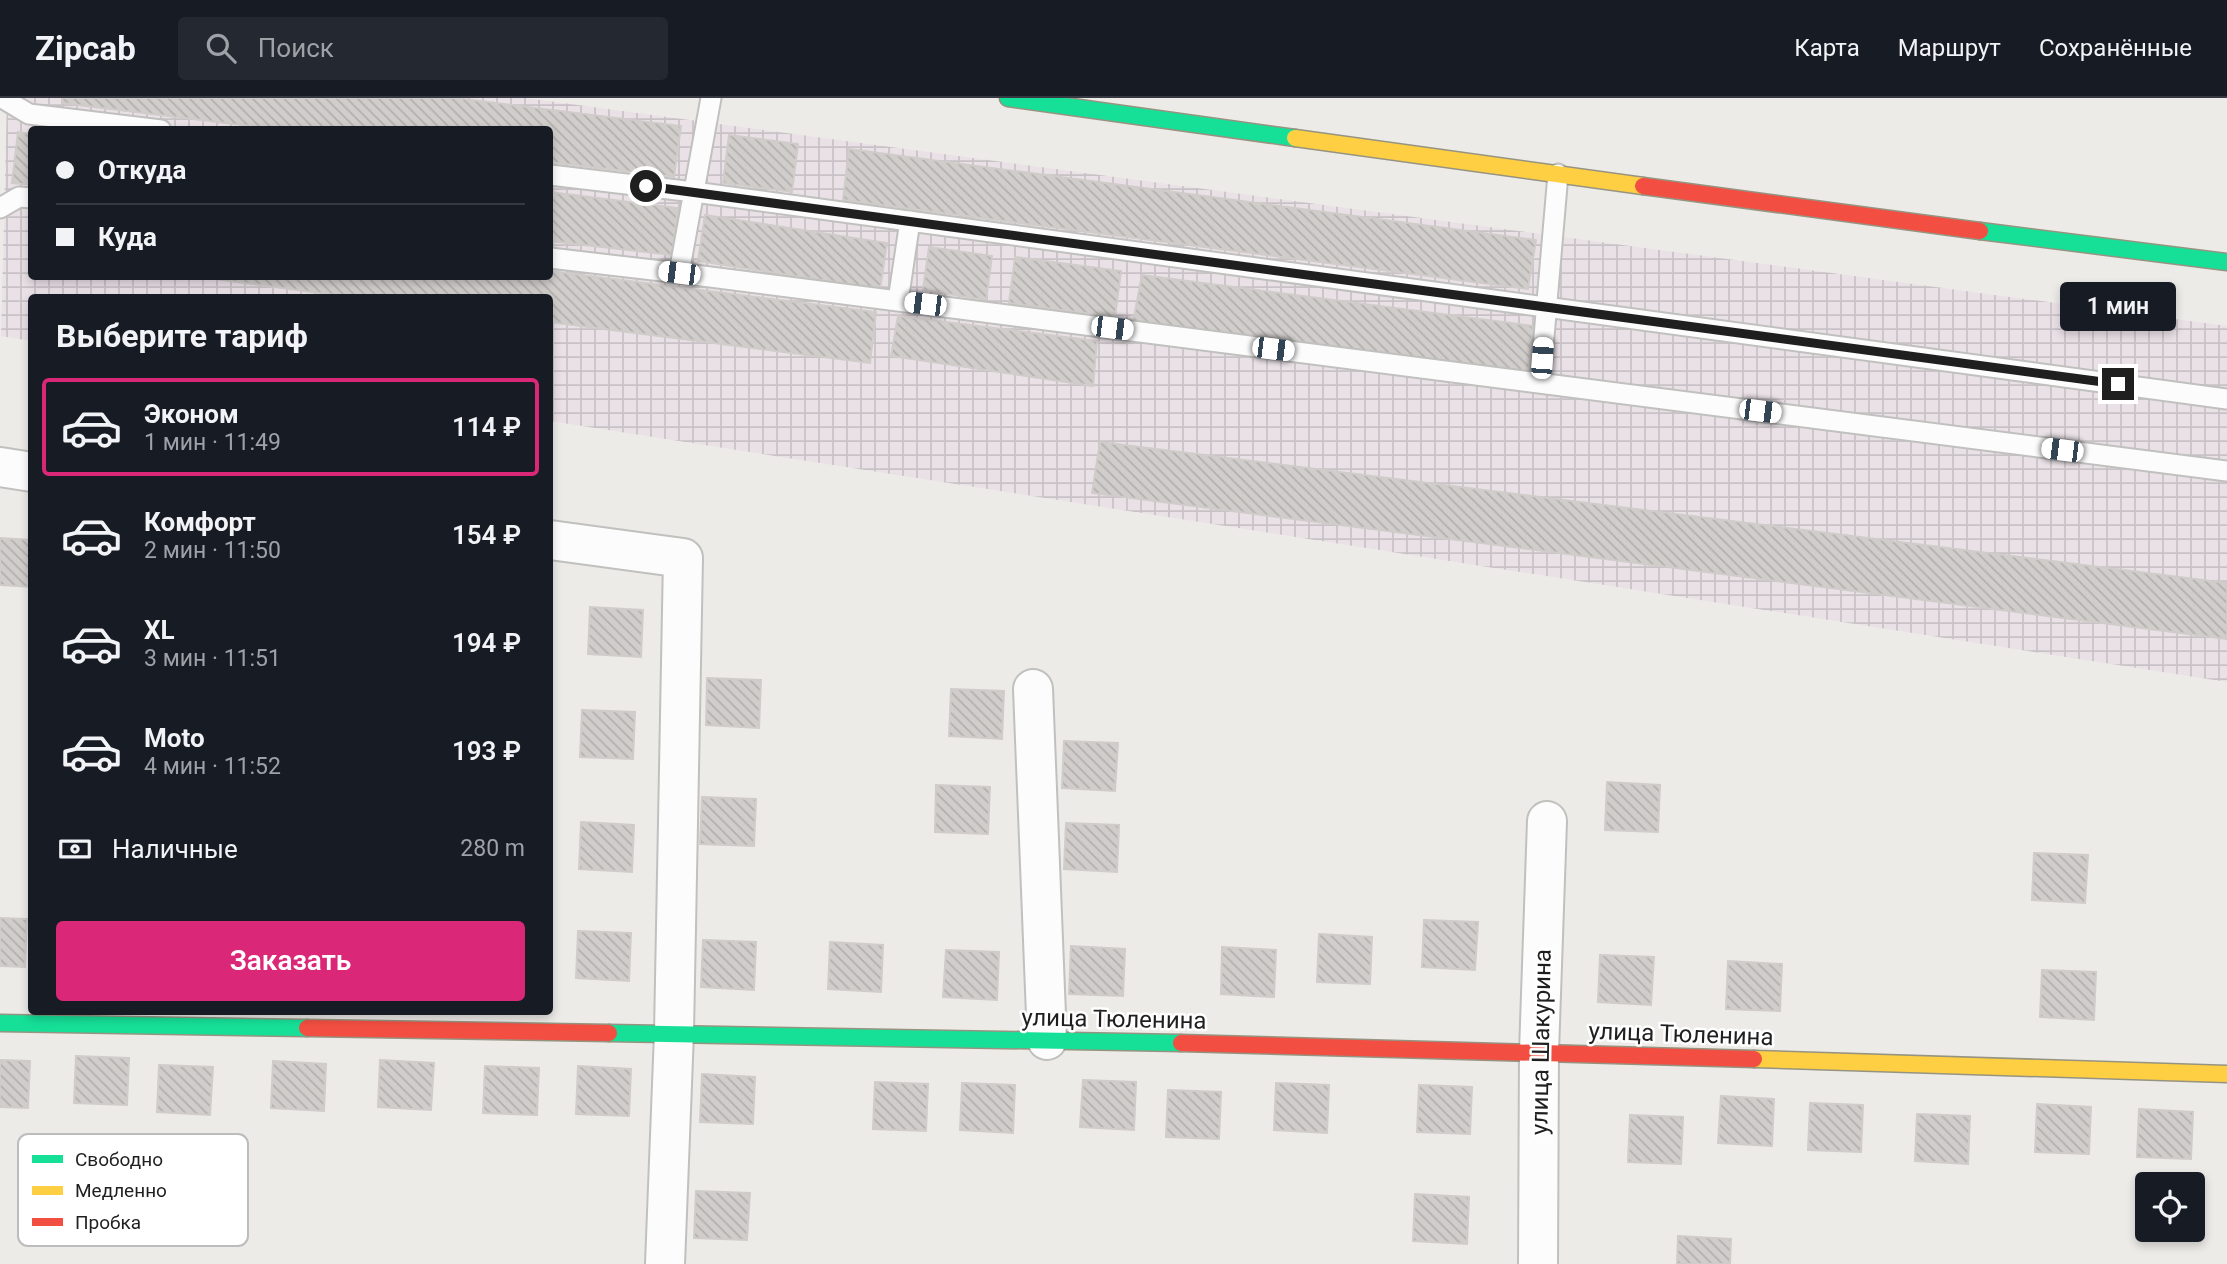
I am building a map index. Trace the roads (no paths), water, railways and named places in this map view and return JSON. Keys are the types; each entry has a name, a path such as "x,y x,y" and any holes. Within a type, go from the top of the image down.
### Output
{"street":[{"path":"1008,98 1893,220 2227,262"},
{"path":"0,467 28,471"},
{"path":"553,540 683,558 674,1033 665,1264"},
{"path":"1033,689 1047,1040"},
{"name":"улица Шакурина","path":"1538,1264 1539,1052 1547,821"},
{"name":"улица Тюленина","path":"0,1023 205,1019 674,1033 1539,1052 2227,1074"}],"lane":[{"path":"2,98 29,114 128,126"},
{"path":"679,273 711,98"},
{"path":"1540,383 1558,174"},
{"path":"553,175 694,192 2227,399"},
{"path":"0,208 19,197 28,198"},
{"path":"898,301 910,221"},
{"path":"553,258 2227,471"}]}
